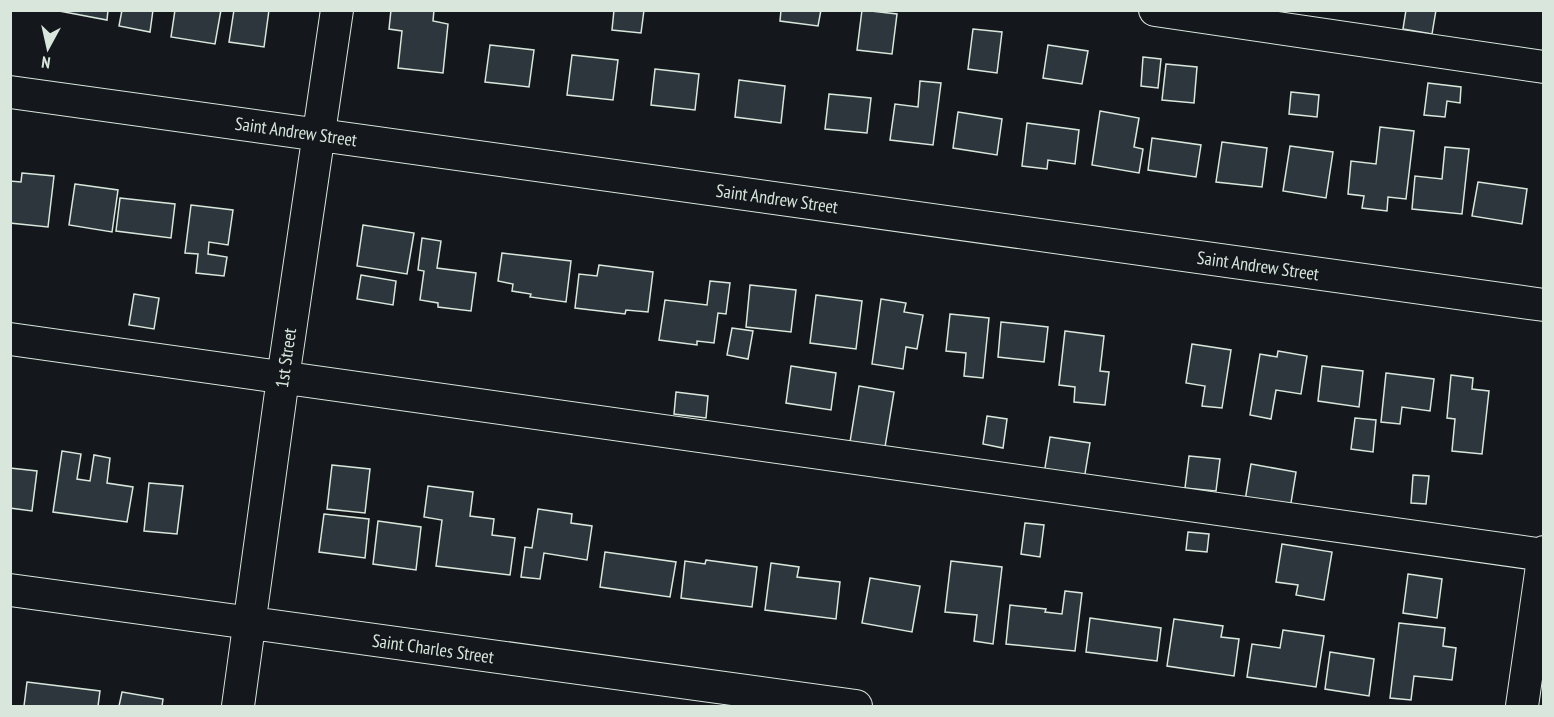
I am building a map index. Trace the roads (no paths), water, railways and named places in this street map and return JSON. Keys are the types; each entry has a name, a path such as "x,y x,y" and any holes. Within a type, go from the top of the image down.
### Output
{"street":[{"name":"1st Street","path":"238,706 337,10"},
{"path":"1155,10 1544,67"},
{"name":"Saint Andrew Street","path":"10,92 1544,305"},
{"path":"10,339 1543,554 1522,706"},
{"name":"Saint Charles Street","path":"10,590 856,706"}]}
